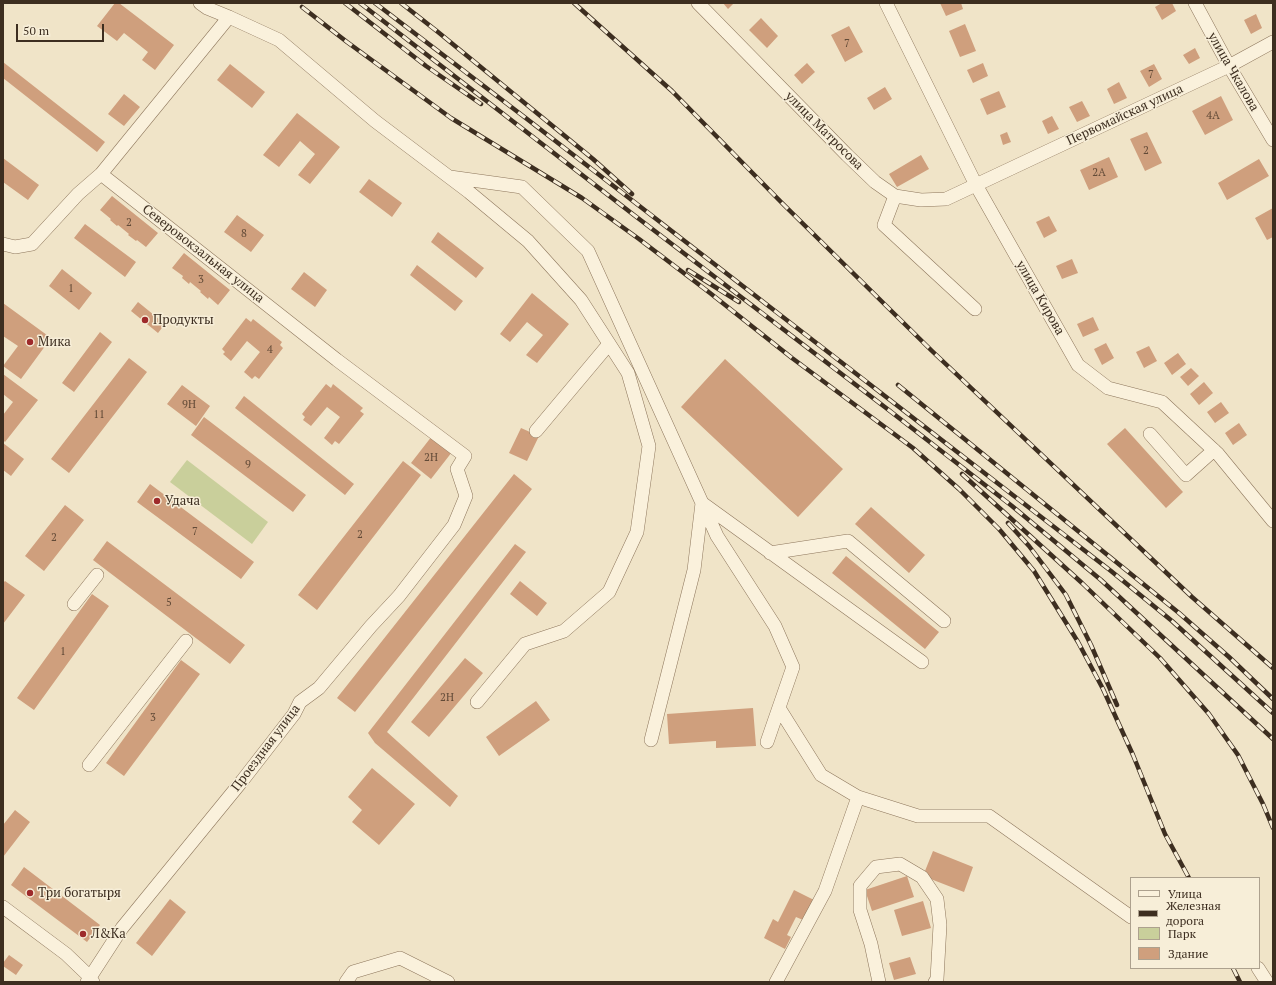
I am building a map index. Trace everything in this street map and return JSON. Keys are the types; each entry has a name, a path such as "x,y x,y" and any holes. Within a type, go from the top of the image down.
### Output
{"street":[{"path":"200,3 206,8 279,40 375,121 528,241 581,300 628,372 648,446 637,532 609,592 564,631 526,644 477,702"},
{"name":"улица Матросова","path":"698,3 847,155 875,182 895,196 921,200 946,199 976,185"},
{"name":"улица Кирова","path":"886,3 976,185 1078,365 1108,388 1162,402 1214,450 1273,521"},
{"name":"улица Чкалова","path":"1195,3 1229,66 1273,140"},
{"path":"3,244 15,247 32,244 78,194 101,174 229,17"},
{"name":"Первомайская улица","path":"976,185 1229,66 1273,42"},
{"name":"Северовокзальная улица","path":"101,174 337,360 465,456"},
{"path":"448,177 522,187 588,251 717,536 774,626 793,667 768,742"},
{"path":"895,196 884,225 975,309"},
{"path":"536,431 609,344"},
{"path":"1150,434 1186,475 1214,450"},
{"name":"Проездная улица","path":"90,980 122,928 242,781 294,714 300,702 319,688 371,626 399,596 454,525 466,496 457,469 465,456"},
{"path":"702,503 922,662"},
{"path":"651,740 694,570 702,503"},
{"path":"770,553 848,542 944,621"},
{"path":"74,604 97,575"},
{"path":"89,765 186,641"},
{"path":"779,708 821,775 858,797 918,816 989,816 1130,915"},
{"path":"776,982 824,891 858,797"},
{"path":"880,982 871,944 860,910 860,886 876,867 900,864 922,877 937,899 940,925 937,979 935,982"},
{"path":"3,907 66,954 90,980"},
{"path":"346,982 353,972 400,958 448,982"},
{"path":"1259,969 1267,982"}],"green space":[{"path":"187,460 268,522 252,544 170,482"}],"building":[{"path":"115,3 119,3 174,45 155,70 142,60 148,52 124,33 117,41 97,26"},
{"path":"723,3 734,3 728,9"},
{"path":"940,3 961,3 963,9 946,16"},
{"path":"1162,3 1172,3 1176,11 1162,20 1155,7"},
{"path":"1256,14 1262,28 1251,34 1244,20"},
{"path":"761,18 778,36 767,48 749,30"},
{"path":"965,24 976,51 960,57 949,31"},
{"path":"849,26 863,52 845,62 831,35"},
{"path":"1195,48 1200,58 1189,64 1183,55"},
{"path":"3,62 105,142 97,152 3,78"},
{"path":"807,63 815,72 802,84 794,75"},
{"path":"983,63 988,76 973,83 967,70"},
{"path":"230,64 265,92 252,108 217,80"},
{"path":"1154,64 1162,79 1149,87 1140,71"},
{"path":"1119,82 1127,98 1114,104 1107,89"},
{"path":"885,87 892,99 874,110 867,98"},
{"path":"999,91 1006,107 987,115 980,99"},
{"path":"124,94 140,107 124,126 108,114"},
{"path":"1221,96 1233,120 1205,135 1192,111"},
{"path":"1082,101 1090,116 1077,122 1069,107"},
{"path":"297,113 340,147 310,184 298,175 315,154 300,141 279,167 263,155"},
{"path":"1052,116 1059,129 1048,134 1042,121"},
{"path":"1007,132 1011,142 1003,145 1000,135"},
{"path":"1147,132 1162,163 1145,171 1130,139"},
{"path":"921,155 929,169 897,187 889,174"},
{"path":"1109,157 1118,177 1089,190 1080,170"},
{"path":"3,158 39,185 28,200 3,182"},
{"path":"1259,159 1269,176 1227,200 1218,183"},
{"path":"369,179 402,203 392,217 359,192"},
{"path":"112,196 158,233 146,247 128,235 129,234 118,225 117,226 100,210"},
{"path":"1273,208 1273,237 1267,240 1255,218"},
{"path":"237,215 264,235 251,252 224,232"},
{"path":"1049,216 1057,231 1044,238 1036,222"},
{"path":"85,224 136,262 125,277 74,238"},
{"path":"438,232 484,268 476,278 431,242"},
{"path":"184,253 230,290 218,305 209,297 208,299 190,282 189,284 182,278 183,276 172,268"},
{"path":"1072,259 1078,273 1062,279 1056,266"},
{"path":"417,265 463,301 455,311 410,275"},
{"path":"62,269 92,293 79,310 49,286"},
{"path":"304,272 327,290 315,307 291,289"},
{"path":"532,293 569,324 537,363 526,355 543,335 527,322 510,342 500,334"},
{"path":"138,302 165,324 158,333 131,311"},
{"name":"Мика","path":"3,303 51,338 21,379 3,366 18,346 3,336"},
{"path":"1093,317 1099,330 1083,337 1077,324"},
{"path":"246,318 251,322 253,319 282,342 280,345 283,348 259,379 255,376 252,379 244,372 260,352 247,341 231,361 223,354 225,352 222,349"},
{"path":"100,332 112,342 74,392 62,383"},
{"path":"1106,343 1114,358 1102,365 1094,349"},
{"path":"1149,346 1157,361 1144,368 1136,352"},
{"path":"1178,353 1186,364 1172,375 1164,363"},
{"path":"129,358 147,372 69,473 51,459"},
{"path":"725,359 843,469 798,517 681,407"},
{"path":"1191,368 1199,376 1188,386 1180,377"},
{"path":"3,374 38,400 5,442 3,440 3,415 13,402 3,394"},
{"path":"1204,382 1213,393 1199,405 1190,394"},
{"path":"326,384 331,388 333,384 363,408 360,411 364,414 339,444 335,441 332,445 324,438 340,417 327,407 311,426 303,420 305,417 302,414"},
{"path":"182,385 210,406 196,426 167,404"},
{"path":"244,396 354,484 345,495 235,408"},
{"path":"1221,402 1229,413 1215,423 1207,412"},
{"path":"204,417 306,495 293,512 191,435"},
{"path":"1239,423 1247,435 1233,445 1225,433"},
{"path":"521,428 539,436 527,461 509,453"},
{"path":"1125,428 1183,492 1166,508 1107,444"},
{"path":"432,436 452,452 431,479 411,463"},
{"path":"3,443 24,459 11,476 3,470"},
{"path":"403,461 421,475 317,610 298,595"},
{"path":"514,474 532,489 355,712 337,698"},
{"path":"150,484 254,562 241,579 137,502"},
{"path":"65,505 84,520 44,571 25,556"},
{"path":"871,507 925,555 909,573 855,524"},
{"path":"107,541 245,645 230,664 93,560"},
{"path":"515,544 526,552 387,732 458,796 450,807 375,743 368,733"},
{"path":"846,556 939,632 925,649 832,573"},
{"path":"5,581 25,595 3,624 3,583"},
{"path":"520,581 547,603 537,616 510,594"},
{"path":"92,594 109,606 34,710 17,698"},
{"path":"465,658 483,673 429,737 411,722"},
{"path":"181,660 200,674 124,776 106,763"},
{"path":"536,701 550,720 499,756 486,737"},
{"path":"753,708 756,746 716,748 716,741 669,744 667,714"},
{"path":"372,768 415,804 379,845 352,822 362,810 348,797"},
{"path":"15,810 30,822 3,857 3,825"},
{"path":"933,851 973,867 964,892 923,876"},
{"path":"24,867 100,925 87,942 11,885"},
{"path":"907,876 914,897 872,911 865,890"},
{"path":"794,890 814,900 803,920 796,917 787,935 791,937 785,949 764,938 773,919 778,922"},
{"path":"170,899 186,912 152,956 136,943"},
{"path":"923,901 931,928 902,936 894,910"},
{"path":"9,955 23,965 16,975 3,966 3,963"},
{"path":"910,957 916,974 894,980 889,963"}],"railway":[{"path":"345,3 426,66 481,104"},
{"path":"360,3 1012,506 1101,580 1273,739"},
{"path":"375,3 1111,571 1172,621 1273,713"},
{"path":"401,3 593,159 632,194"},
{"path":"574,3 672,91 782,203 932,351 1192,597 1273,668"},
{"path":"302,7 451,118 582,198 639,239 792,358 913,448 959,489 999,529 1034,571 1078,642 1103,689 1133,755 1165,834 1188,877"},
{"path":"688,270 739,302"},
{"path":"898,385 1179,613 1229,657 1273,699"},
{"path":"962,474 1082,583 1160,658 1209,714 1238,755 1263,804 1273,828"},
{"path":"1008,523 1029,546 1066,595 1091,645 1117,705"},
{"path":"1234,969 1240,982"}],"place":[{"name":"Продукты","path":"145,320"},
{"name":"Мика","path":"30,342"},
{"name":"Удача","path":"157,501"},
{"name":"Три богатыря","path":"30,893"},
{"name":"Л&Ка","path":"83,934"}]}
